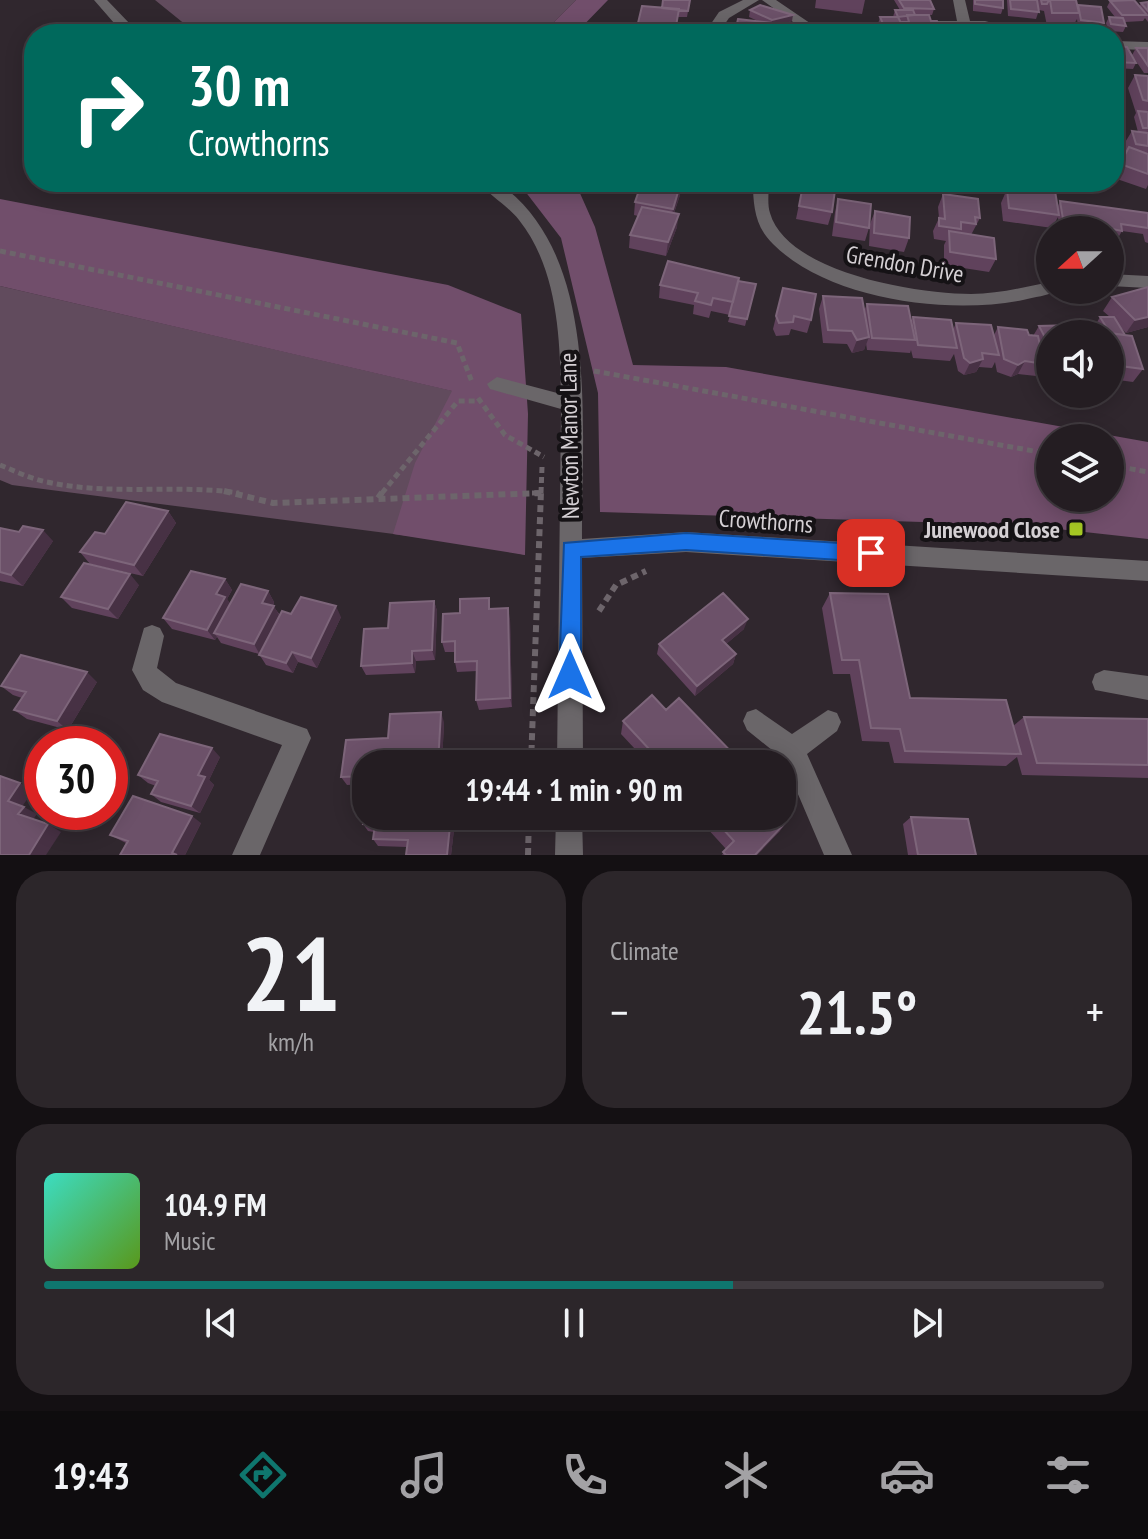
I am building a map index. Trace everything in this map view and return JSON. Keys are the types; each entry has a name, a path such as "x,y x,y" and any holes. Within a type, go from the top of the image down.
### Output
{"street":[{"path":"100,0 122,24"},
{"path":"718,24 724,15 753,0"},
{"path":"768,0 806,24"},
{"path":"959,0 960,24"},
{"path":"1124,45 1148,46"},
{"name":"Newton Manor Lane","path":"497,192 520,212 538,237 552,266 565,314 571,404 570,750"},
{"name":"Grendon Drive","path":"758,192 757,198 765,225 782,244 805,262 837,278 971,300 1036,290"},
{"path":"1124,281 1148,282"},
{"path":"497,384 571,404"},
{"name":"Crowthorns","path":"571,549 686,542 1148,571"},
{"path":"152,636 144,670 152,682 171,694 208,704 298,738 246,855"},
{"path":"1104,682 1148,688"},
{"path":"756,721 792,750 828,722"},
{"path":"796,759 838,855"},
{"path":"569,830 569,855"}],"path":[{"path":"0,251 457,343 489,419 513,443 544,454 539,493 531,750"},
{"path":"570,366 1036,451"},
{"path":"378,499 458,401 479,401"},
{"path":"0,465 46,482 110,489 203,489 238,493 273,503 571,493"},
{"path":"1124,468 1148,472"},
{"path":"528,855 529,830"}],"shaded area":[{"path":"155,0 576,0 552,24 185,24"},
{"path":"576,0 608,0 585,24 552,24"},
{"path":"526,192 579,192 595,227 633,365 726,367 1047,424 1036,424 1036,512 1124,512 1124,438 1148,442 1148,539 1021,525 600,512 598,393 561,238"},
{"path":"0,199 448,285 521,314 528,414 525,555 393,534 415,463 452,391 0,286"},
{"path":"0,286 453,391 525,555 487,546 12,485 0,480"}],"building":[{"path":"663,0 690,0 688,11 662,8"},
{"path":"899,0 930,0 934,9 904,8"},
{"path":"975,0 1003,0 1003,8 975,4"},
{"path":"1010,0 1037,0 1039,12 1011,9"},
{"path":"1050,0 1076,0 1079,13 1052,13"},
{"path":"1134,0 1147,15 1122,15 1110,1"},
{"path":"760,5 793,15 772,20 750,10"},
{"path":"1078,5 1101,7 1104,23 1081,20"},
{"path":"642,6 679,9 676,24 638,23"},
{"path":"895,10 913,10 915,15 898,17"},
{"path":"907,15 929,15 931,21 939,24 901,24 909,22"},
{"path":"880,17 898,17 901,23 883,24"},
{"path":"1109,17 1123,18 1126,26 1124,24 1111,24"},
{"path":"738,19 773,23 773,24 737,24"},
{"path":"1124,47 1127,47 1136,63 1124,62"},
{"path":"1136,48 1148,48 1148,66"},
{"path":"1135,75 1148,76 1148,101 1143,100"},
{"path":"1138,111 1148,112 1148,128 1143,128"},
{"path":"1132,131 1148,133 1148,146 1136,144"},
{"path":"1129,147 1148,154 1148,174 1124,165"},
{"path":"638,192 678,192 673,209 635,202"},
{"path":"802,192 835,192 832,212 799,206"},
{"path":"1007,192 1055,192 1059,215 1009,208"},
{"path":"943,194 978,199 980,218 975,217 976,224 961,222 961,229 939,226 939,218 945,219"},
{"path":"838,199 871,204 869,228 836,222"},
{"path":"1060,201 1148,213 1148,228 1124,224 1124,216 1062,216"},
{"path":"642,207 679,214 668,242 630,235"},
{"path":"875,211 910,217 909,238 874,233"},
{"path":"949,231 994,238 996,259 950,252"},
{"path":"668,261 739,278 733,302 713,298 711,305 695,301 698,293 660,285"},
{"path":"738,281 756,284 747,319 729,316"},
{"path":"1148,287 1148,317 1135,320 1119,304 1124,304 1124,294"},
{"path":"783,288 816,294 811,320 794,316 793,322 779,323 776,316"},
{"path":"823,296 862,298 869,337 857,340 852,331 828,330"},
{"path":"867,304 908,306 915,340 872,338"},
{"path":"913,317 951,320 957,348 918,345"},
{"path":"1100,317 1114,317 1116,320 1102,320"},
{"path":"956,323 991,325 999,355 982,353 983,359 970,363 964,358"},
{"path":"998,327 1027,330 1029,335 1036,336 1036,363 1025,361 1018,365 1004,359"},
{"path":"1124,335 1132,336 1143,369 1124,367"},
{"path":"126,502 168,511 134,565 80,552 95,532 105,534"},
{"path":"23,526 43,530 11,575 0,572 0,528 19,532"},
{"path":"84,563 130,574 108,609 61,597"},
{"path":"191,571 225,579 216,594 225,597 207,630 163,618"},
{"path":"241,584 268,591 262,603 274,606 254,644 214,633"},
{"path":"723,593 748,619 722,640 736,654 697,686 659,644"},
{"path":"830,593 888,594 910,698 1006,700 1021,754 905,751 900,729 871,728 859,660 842,660"},
{"path":"301,597 336,606 311,658 292,652 286,663 259,655 282,611 291,614"},
{"path":"489,598 489,609 508,608 510,698 476,700 477,661 455,662 455,641 442,642 443,614 460,613 460,599"},
{"path":"434,601 432,650 412,651 412,663 361,666 364,629 388,628 390,603"},
{"path":"21,655 87,672 57,721 14,710 26,692 1,686"},
{"path":"652,695 666,710 679,698 729,750 650,750 623,721"},
{"path":"441,712 439,750 352,750 352,777 341,777 346,740 388,738 390,714"},
{"path":"1024,717 1148,719 1148,765 1037,763"},
{"path":"160,734 212,748 198,775 205,777 191,806 151,794 158,781 138,775"},
{"path":"0,776 20,783 8,801 24,807 18,814 24,816 24,830 44,830 29,855 0,855"},
{"path":"133,796 192,816 172,853 177,855 120,855 128,841 110,835 113,830 128,830 128,804"},
{"path":"911,817 968,819 976,855 918,855"},
{"path":"374,830 450,830 447,855 406,855 408,840 373,839"},
{"path":"724,830 779,830 755,855 726,855 723,852 734,841"}],"place":[{"name":"Junewood Close","path":"1076,529"}],"route":[{"path":"570,675 571,549 686,542 871,553"}]}
